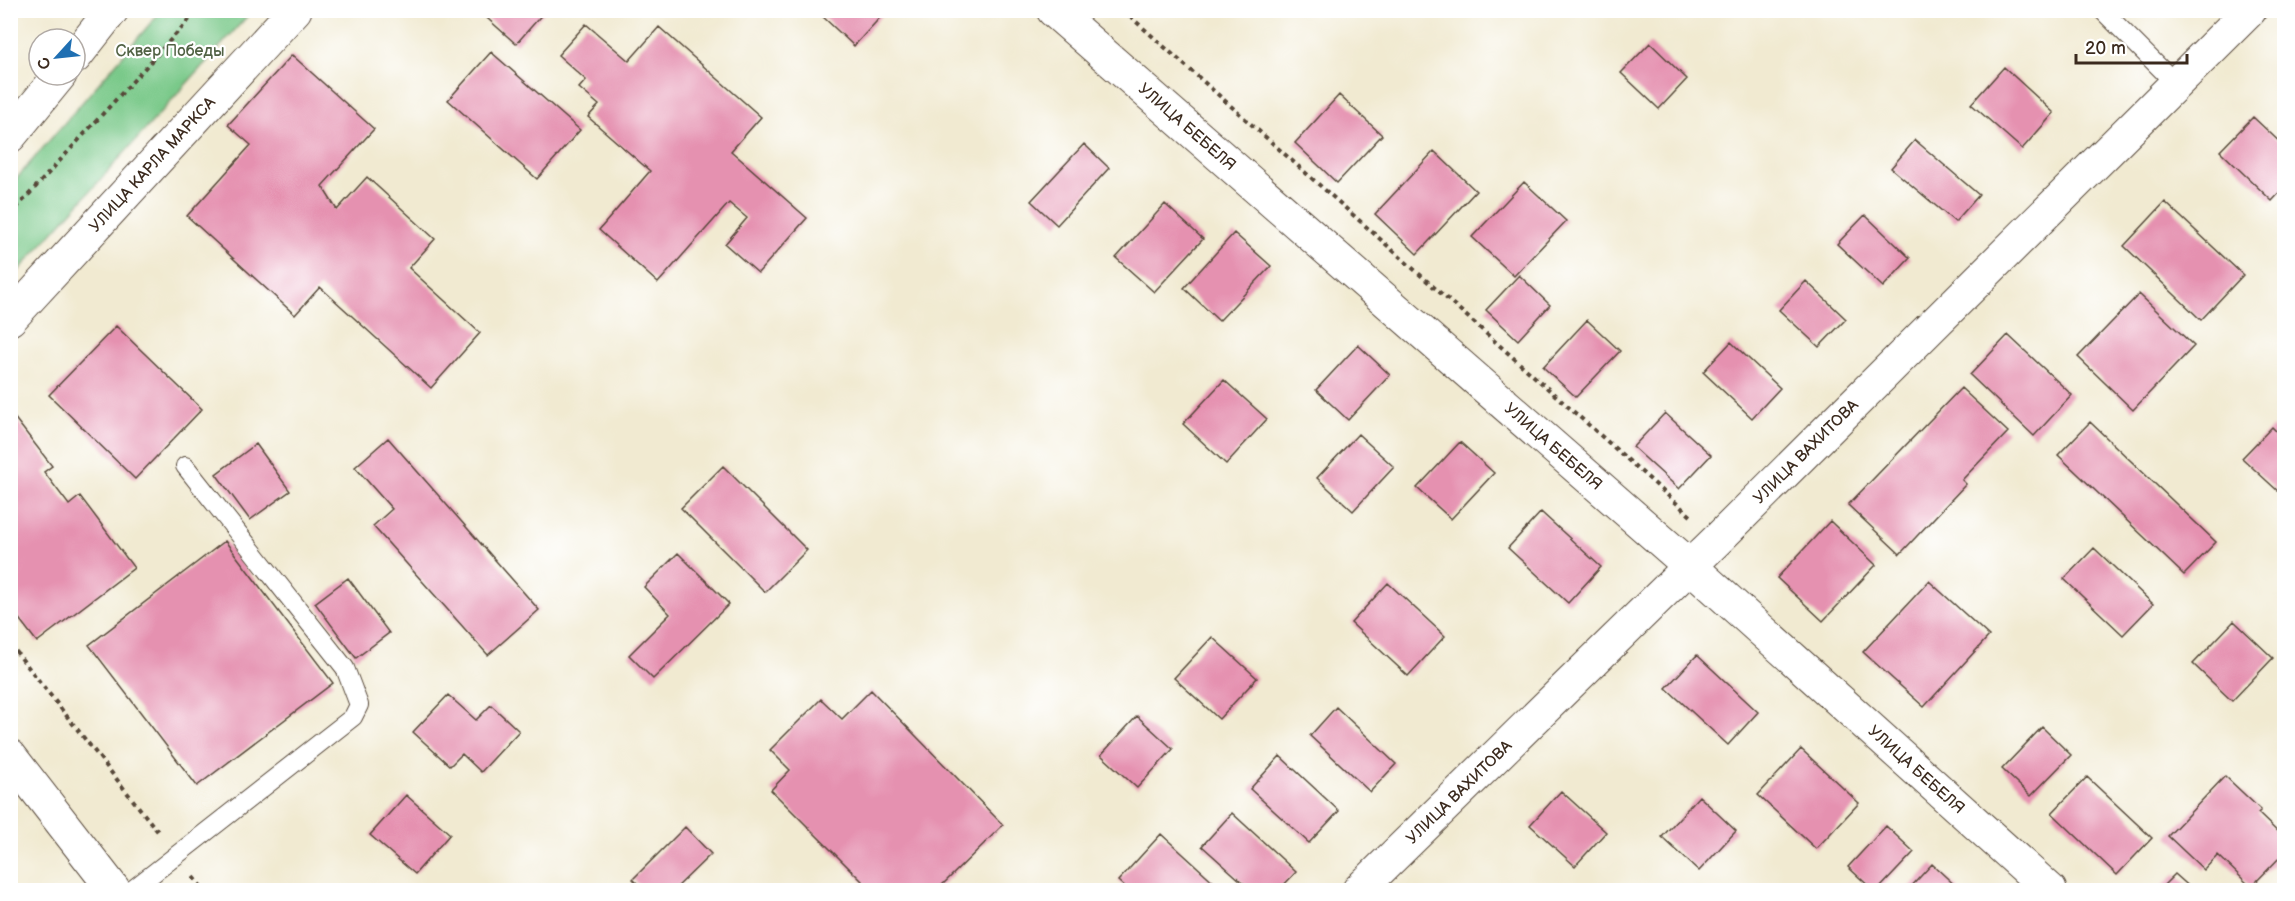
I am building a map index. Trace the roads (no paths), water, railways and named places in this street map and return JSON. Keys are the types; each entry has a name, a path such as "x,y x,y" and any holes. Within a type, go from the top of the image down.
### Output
{"street":[{"path":"87,42 112,10"},
{"name":"УЛИЦА КАРЛА МАРКСА","path":"10,319 295,10"},
{"name":"УЛИЦА БЕБЕЛЯ","path":"1053,10 1690,566 2050,891"},
{"name":"УЛИЦА ВАХИТОВА","path":"1359,891 1718,539 2250,10"},
{"path":"10,136 50,87"},
{"path":"10,756 114,891"}],"lane":[{"path":"2102,10 2177,85"},
{"path":"132,891 353,717 359,705 345,668 185,466"}],"park label":[{"name":"Сквер Победы","path":"170,51"}]}
